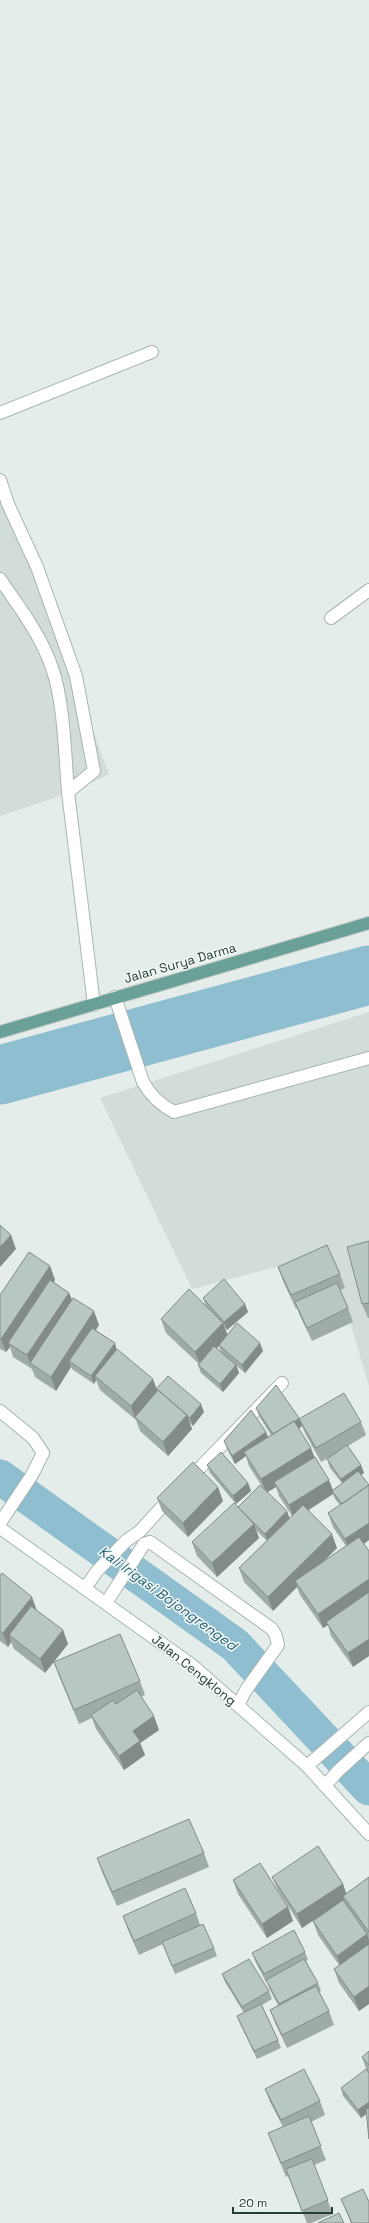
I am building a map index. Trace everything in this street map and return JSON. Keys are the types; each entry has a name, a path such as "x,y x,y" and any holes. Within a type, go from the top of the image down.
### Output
{"main road":[{"name":"Jalan Surya Darma","path":"0,1032 94,1006 114,997 369,923"}],"street":[{"path":"0,413 152,352"},
{"path":"0,480 8,504 37,567 76,676 94,771 68,792"},
{"path":"0,579 33,627 53,668 61,710 68,792 94,1006"},
{"path":"331,618 369,590"},
{"path":"114,997 147,1090 165,1107 174,1112 369,1058"},
{"path":"85,1588 97,1571 126,1541 140,1531 282,1382"},
{"path":"0,1411 33,1438 43,1453 32,1475 0,1523"},
{"name":"Jalan Cengklong","path":"0,1528 192,1665 307,1766 369,1834"},
{"path":"106,1603 144,1544 150,1542 272,1629 276,1636 278,1645 246,1690 238,1706"},
{"path":"307,1766 324,1749 369,1712"},
{"path":"325,1786 338,1771 369,1743"}],"shaded area":[{"path":"0,487 109,774 75,791 0,816"},
{"path":"369,1012 369,1386 329,1253 192,1289 100,1098"}],"building":[{"path":"0,1225 11,1235 0,1247"},
{"path":"369,1241 369,1303 362,1304 347,1247"},
{"path":"327,1245 340,1274 291,1295 278,1267"},
{"path":"29,1252 50,1266 1,1339 0,1295"},
{"path":"224,1279 245,1304 224,1322 203,1298"},
{"path":"50,1280 69,1293 27,1355 8,1343"},
{"path":"337,1283 348,1308 307,1328 295,1302"},
{"path":"189,1289 223,1323 195,1352 161,1319"},
{"path":"73,1298 94,1311 51,1377 30,1363"},
{"path":"237,1323 260,1343 242,1365 219,1345"},
{"path":"92,1328 115,1343 91,1376 69,1361"},
{"path":"214,1346 236,1365 220,1384 198,1365"},
{"path":"117,1349 153,1379 131,1406 95,1376"},
{"path":"168,1376 201,1404 190,1418 156,1389"},
{"path":"276,1385 299,1418 273,1434 256,1408"},
{"path":"158,1390 187,1415 163,1442 135,1417"},
{"path":"344,1393 361,1422 316,1448 299,1419"},
{"path":"251,1410 266,1432 232,1456 224,1441"},
{"path":"294,1421 311,1448 261,1479 244,1452"},
{"path":"347,1445 361,1465 341,1479 327,1459"},
{"path":"221,1452 248,1483 233,1496 207,1465"},
{"path":"315,1457 329,1480 289,1505 274,1482"},
{"path":"193,1462 218,1487 183,1523 157,1498"},
{"path":"358,1471 369,1485 342,1504 332,1491"},
{"path":"260,1485 287,1511 265,1534 238,1507"},
{"path":"369,1485 369,1523 345,1539 328,1513"},
{"path":"234,1503 254,1524 212,1563 192,1542"},
{"path":"303,1505 332,1534 268,1597 239,1568"},
{"path":"359,1537 369,1551 369,1579 318,1614 295,1581"},
{"path":"2,1573 32,1597 3,1633 0,1631 0,1575"},
{"path":"369,1592 369,1639 348,1653 326,1622"},
{"path":"31,1606 63,1630 40,1659 9,1635"},
{"path":"120,1634 140,1681 74,1710 54,1662"},
{"path":"137,1690 154,1716 133,1731 140,1741 119,1756 91,1715 113,1700 116,1704"},
{"path":"189,1819 204,1853 112,1892 97,1858"},
{"path":"318,1846 343,1884 297,1914 272,1877"},
{"path":"260,1863 288,1907 262,1924 233,1880"},
{"path":"369,1877 369,1932 343,1896"},
{"path":"185,1888 196,1913 134,1941 123,1916"},
{"path":"343,1900 367,1934 337,1956 313,1921"},
{"path":"203,1924 214,1948 172,1966 162,1942"},
{"path":"294,1930 305,1952 264,1974 252,1953"},
{"path":"369,1944 369,1986 354,1997 334,1969"},
{"path":"249,1959 269,1991 242,2007 222,1974"},
{"path":"304,1959 318,1983 279,2004 266,1980"},
{"path":"316,1986 329,2011 282,2035 270,2010"},
{"path":"261,2004 278,2040 254,2051 237,2016"},
{"path":"369,2051 369,2065 362,2057"},
{"path":"304,2069 320,2101 281,2120 265,2089"},
{"path":"366,2069 369,2073 369,2102 358,2110 341,2088"},
{"path":"369,2108 369,2139 366,2109"},
{"path":"309,2116 321,2146 281,2163 268,2133"},
{"path":"312,2159 328,2200 302,2211 286,2169"},
{"path":"363,2189 369,2202 369,2223 352,2223 341,2199"},
{"path":"339,2213 344,2223 318,2223"}],"waterway":[{"path":"0,1075 369,975"},
{"name":"Kali Irigasi Bojongrenged","path":"0,1477 235,1645 369,1788"}]}
